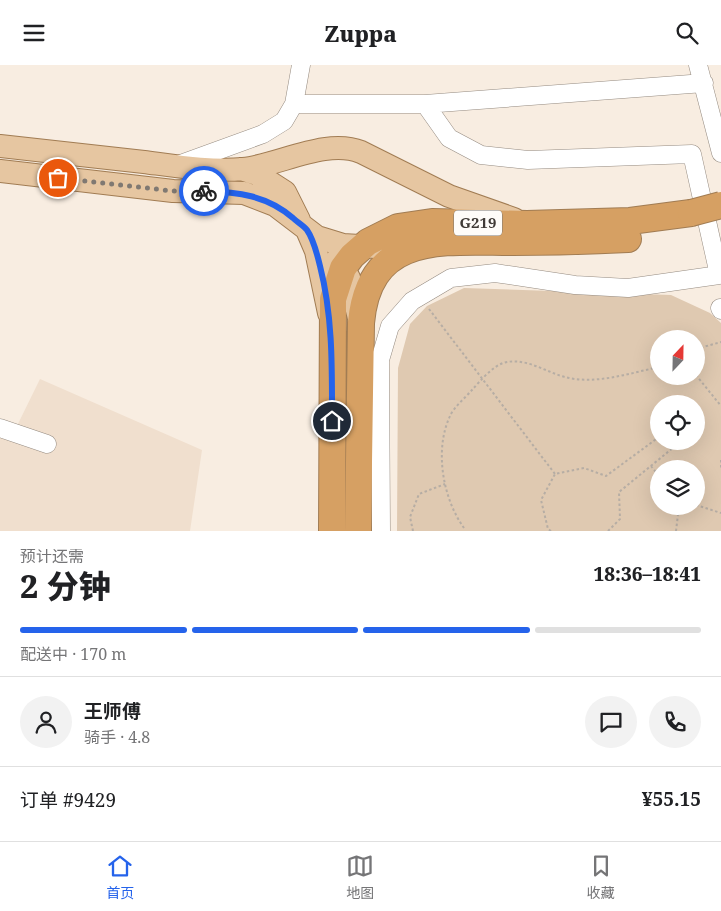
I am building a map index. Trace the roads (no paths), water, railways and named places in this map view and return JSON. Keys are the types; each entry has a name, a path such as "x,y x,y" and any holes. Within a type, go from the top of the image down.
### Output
{"highway":[{"name":"G219","path":"358,531 361,323 366,294 379,272 398,255 434,242 580,242 644,237 693,221 721,205"},
{"name":"G219","path":"332,531 333,299 343,268 361,247 383,233 415,223 721,222"}],"main road":[{"path":"0,146 175,166 241,169 274,164 330,148 346,147 361,152 449,196 527,224"},
{"path":"241,169 257,174 285,192 292,202 297,217 343,268 353,290 361,323"},
{"path":"0,171 173,191 244,193 276,205 307,230 328,241 361,247 422,245"},
{"path":"307,230 316,251 324,279 332,329"}],"street":[{"path":"175,166 263,134 284,121 294,104 301,65"},
{"path":"698,65 721,153"},
{"path":"294,104 425,104 704,83"},
{"path":"381,531 380,360 390,326 412,301 451,278 495,273 575,285 628,289 719,275 692,154 528,160 481,155 449,138 425,104"},
{"path":"0,428 47,444"}]}
